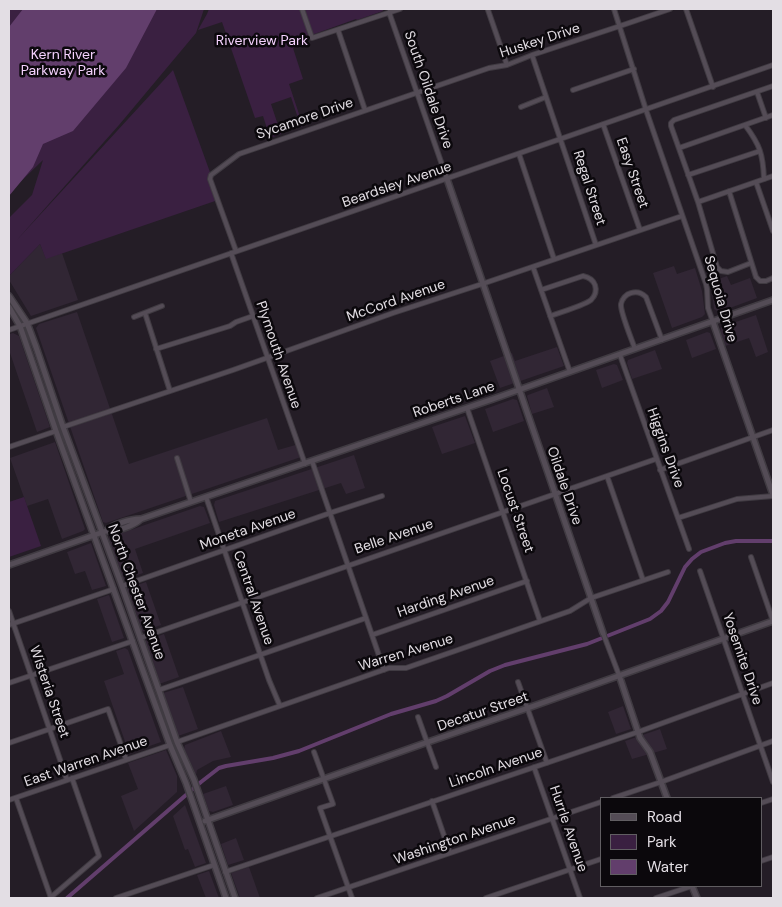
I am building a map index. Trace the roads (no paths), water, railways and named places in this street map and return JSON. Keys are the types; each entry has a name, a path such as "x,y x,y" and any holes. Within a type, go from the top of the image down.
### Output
{"main road":[{"name":"Oildale Drive","path":"447,179 603,633"},
{"name":"North Chester Avenue","path":"9,296 27,323 63,427 104,532 177,742 194,780 234,898"},
{"name":"Roberts Lane","path":"9,565 104,532 117,530 136,523 141,519 519,390 773,300"},
{"name":"North Chester Avenue","path":"9,307 20,326 56,431 164,730 192,799 226,898"},
{"name":"Sequoia Drive","path":"713,322 773,495"},
{"path":"50,413 63,427"},
{"path":"56,431 60,431 68,440"},
{"path":"114,589 129,606"},
{"name":"Decatur Street","path":"199,823 773,621"},
{"name":"Oildale Drive","path":"619,676 640,738 650,752 666,797"},
{"path":"164,730 175,743 177,742"},
{"path":"170,745 174,746 184,757"},
{"path":"214,865 220,868 228,879"}],"street":[{"path":"302,9 312,38 390,10 400,9"},
{"name":"Sequoia Drive","path":"614,9 646,110 706,284 708,308 713,322"},
{"name":"Huskey Drive","path":"416,93 489,68 507,65 670,9"},
{"path":"686,9 713,87"},
{"name":"South Oildale Drive","path":"390,10 416,93 447,179"},
{"path":"488,10 507,65"},
{"path":"338,30 365,110"},
{"name":"Regal Street","path":"532,55 596,245"},
{"name":"Beardsley Avenue","path":"9,330 773,65"},
{"path":"573,90 634,69"},
{"path":"751,264 728,272 721,271 717,266 698,202 671,123 674,120 773,86"},
{"path":"757,92 766,118"},
{"name":"Sycamore Drive","path":"210,180 211,175 239,154 416,93"},
{"path":"521,107 546,98"},
{"path":"679,148 773,115"},
{"name":"Easy Street","path":"603,124 640,230"},
{"path":"745,125 760,150 764,179"},
{"path":"688,175 760,150"},
{"path":"519,154 554,259"},
{"path":"698,202 773,176"},
{"name":"Plymouth Avenue","path":"210,180 253,316 305,464"},
{"path":"756,182 773,231"},
{"path":"729,191 756,277 760,281 773,278"},
{"name":"McCord Avenue","path":"63,427 682,216"},
{"path":"533,267 570,372"},
{"path":"541,290 583,276 590,278 596,287 595,294 588,302 550,316"},
{"path":"635,349 621,307 624,297 630,293 637,292 646,297 662,340"},
{"path":"134,317 162,306"},
{"path":"144,313 170,390"},
{"path":"156,350 230,326 253,316"},
{"name":"Higgins Drive","path":"620,355 689,549"},
{"name":"Locust Street","path":"467,408 540,621"},
{"path":"660,470 773,430"},
{"path":"9,440 10,447 56,431"},
{"path":"177,458 191,502"},
{"name":"Belle Avenue","path":"140,638 656,459"},
{"path":"312,461 384,670"},
{"path":"607,476 642,580"},
{"path":"678,518 737,499 773,495"},
{"name":"Moneta Avenue","path":"122,586 382,496"},
{"name":"Central Avenue","path":"206,497 280,706"},
{"path":"750,556 773,621"},
{"name":"Yosemite Drive","path":"700,571 773,782"},
{"name":"Warren Avenue","path":"177,742 389,668 406,668 570,611 591,598 668,572"},
{"name":"Harding Avenue","path":"372,635 527,581"},
{"path":"11,624 114,589"},
{"name":"Wisteria Street","path":"9,611 11,624 99,856 50,898"},
{"path":"159,690 366,618"},
{"name":"Oildale Drive","path":"603,633 619,676"},
{"path":"9,683 133,641"},
{"path":"518,682 547,762"},
{"name":"Lincoln Avenue","path":"225,872 638,732 773,683"},
{"path":"9,743 108,709 126,759"},
{"path":"418,718 436,767"},
{"path":"616,797 773,740"},
{"name":"East Warren Avenue","path":"9,800 170,745"},
{"path":"314,752 333,804 320,808 352,898"},
{"name":"Hurrle Avenue","path":"534,767 580,898"},
{"path":"16,798 50,898"},
{"path":"432,802 450,853"},
{"name":"Washington Avenue","path":"317,898 600,802"},
{"path":"486,898 600,859"},
{"path":"116,898 214,865"},
{"path":"656,898 689,887"}],"water":[{"name":"Kern River Parkway Park","path":"23,9 157,9 126,68 73,131 43,144 33,167 9,196 9,27"}],"waterway":[{"path":"67,898 219,768 299,751 391,714 436,701 490,671 505,665 587,644 650,619 661,611 668,602 685,567 701,552 736,541 773,541"}],"park label":[{"name":"Riverview Park","path":"262,41"}]}
